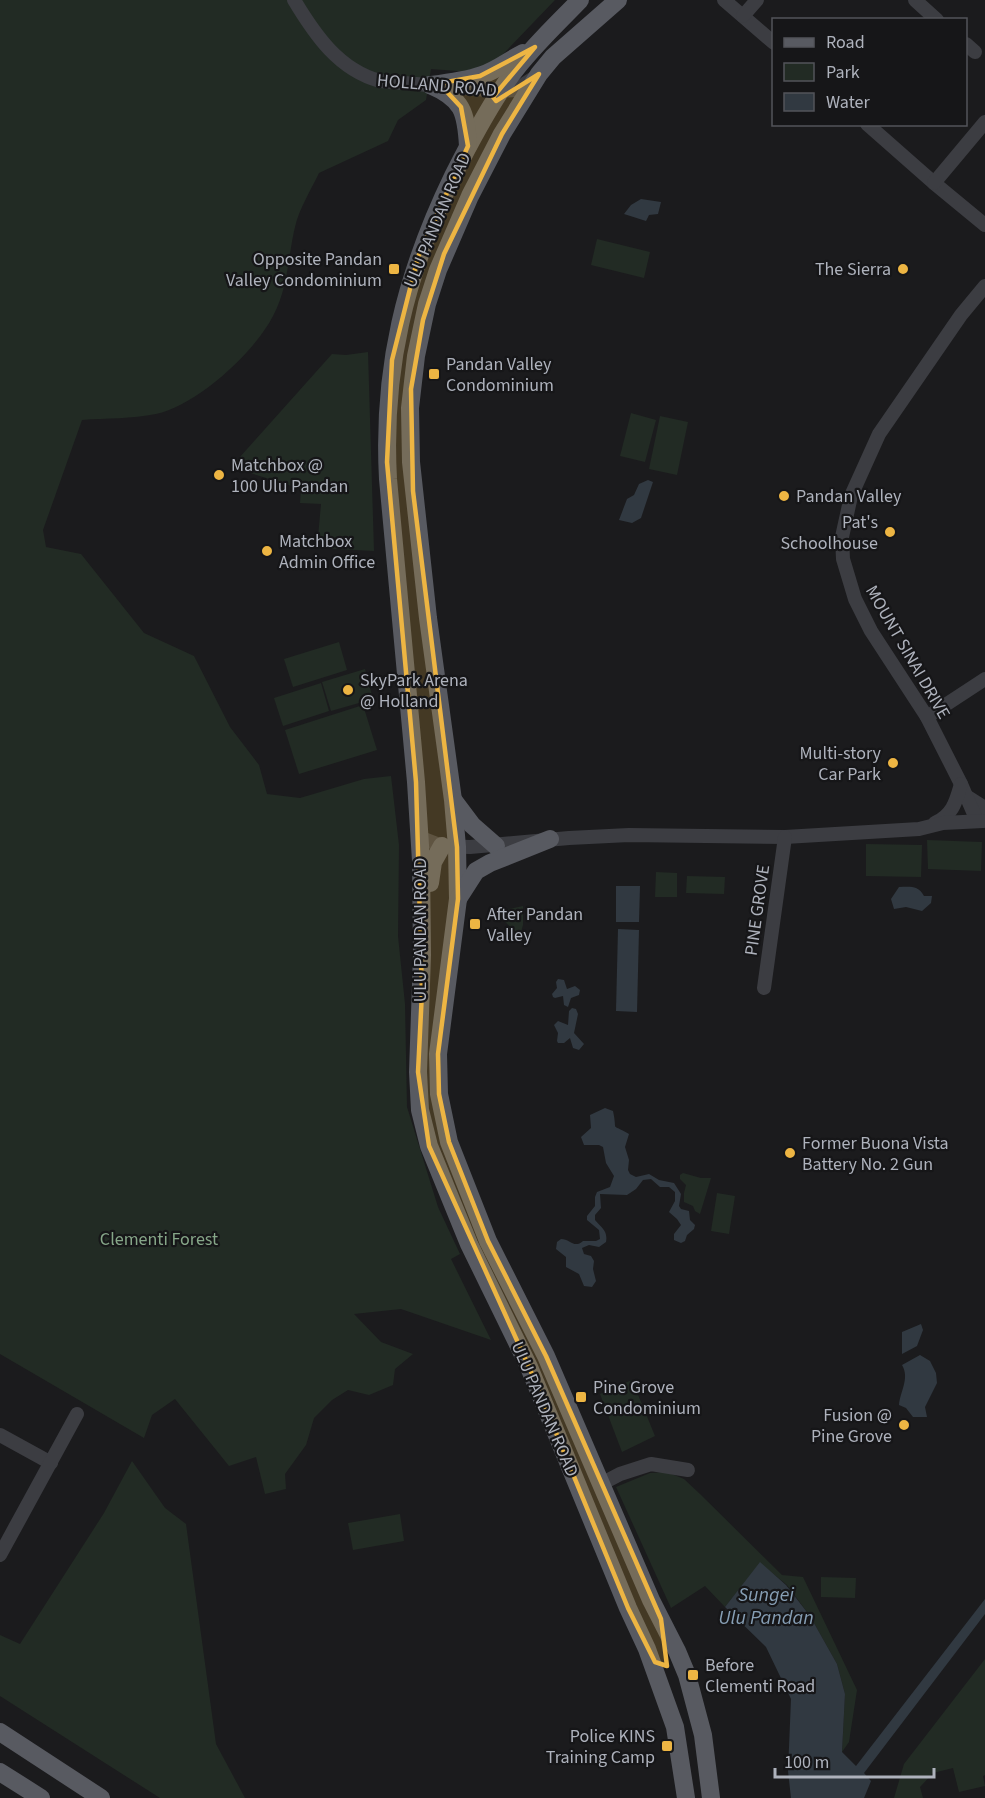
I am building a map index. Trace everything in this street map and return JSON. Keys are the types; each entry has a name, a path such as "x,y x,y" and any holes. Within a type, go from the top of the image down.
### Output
{"main road":[{"path":"430,85 459,82 503,66 535,46 580,0"},
{"name":"HOLLAND ROAD","path":"539,74 553,57 618,0"},
{"name":"ULU PANDAN ROAD","path":"535,46 500,91 468,146 431,225 410,280 395,342 388,408 387,446 389,494 416,782 419,837 422,955 418,1072 420,1110 429,1146 470,1244 529,1367 627,1608 647,1649 675,1727 686,1798"},
{"name":"ULU PANDAN ROAD","path":"539,74 502,134 470,196 441,262 423,320 411,389 409,437 413,491 429,629 453,800 449,847 458,899 438,1054 439,1094 449,1142 488,1241 546,1356 651,1600 687,1675 706,1752 711,1798"},
{"path":"430,85 447,92 461,107 467,123 468,146"},
{"path":"453,800 472,825 496,846"},
{"path":"458,899 476,872 490,863 550,839"},
{"path":"422,955 427,951 429,939 430,873 433,862 449,847"},
{"path":"647,1649 660,1666 667,1666 669,1654 661,1619"},
{"path":"0,1732 101,1798"},
{"path":"706,1752 718,1781 722,1798"},
{"path":"0,1772 41,1798"}],"street":[{"name":"HOLLAND ROAD","path":"294,0 309,24 334,55 349,69 363,77 380,81 500,91 515,90 539,74"},
{"path":"724,0 772,41"},
{"path":"743,16 757,0"},
{"path":"915,0 935,18"},
{"path":"934,183 985,122"},
{"path":"869,126 985,225"},
{"name":"MOUNT SINAI DRIVE","path":"981,821 927,717 871,631 855,600 843,559 842,537 851,496 879,434 961,315 985,285"},
{"path":"927,717 985,679"},
{"path":"919,829 945,818 964,790 985,808"},
{"path":"419,837 449,847 496,846 550,839 629,835 784,837 919,829 943,823 981,821"},
{"name":"PINE GROVE","path":"764,988 784,837"},
{"path":"0,1555 77,1414"},
{"path":"0,1436 51,1463"},
{"path":"601,1484 620,1474 651,1464 688,1470"}],"highlighted area":[{"path":"535,47 493,97 496,101 539,74 502,134 444,254 423,320 411,389 413,491 457,847 458,899 438,1054 439,1094 449,1142 488,1241 546,1356 661,1619 667,1666 655,1662 628,1608 529,1367 429,1146 418,1072 422,992 416,782 387,462 392,360 418,257 468,146 461,107 447,92 430,85 480,76"}],"green space":[{"name":"Clementi Forest","path":"0,0 555,0 485,73 431,69 426,100 398,120 388,141 319,173 297,220 285,284 278,306 252,346 223,376 172,409 147,416 82,420 43,530 46,547 81,554 144,633 194,656 230,727 259,765 267,794 300,798 364,779 391,776 399,845 398,936 405,1004 407,1107 438,1207 460,1254 451,1259 491,1340 401,1309 354,1314 381,1342 413,1354 395,1369 393,1385 369,1395 348,1390 332,1400 314,1418 306,1445 285,1474 286,1489 265,1494 256,1457 229,1466 175,1399 152,1415 144,1438 0,1354"},
{"path":"597,239 650,252 644,278 591,265"},
{"path":"368,352 374,551 317,548 321,504 300,503 301,489 231,467 332,354"},
{"path":"631,413 656,420 645,462 620,456"},
{"path":"660,416 688,422 677,475 649,469"},
{"path":"339,642 347,670 293,687 284,659"},
{"name":"SkyPark Arena @ Holland","path":"365,669 373,699 331,711 322,682"},
{"path":"321,683 329,711 283,726 274,698"},
{"path":"363,705 377,750 299,774 285,730"},
{"path":"927,840 982,842 981,871 928,869"},
{"path":"866,844 922,845 921,877 866,876"},
{"path":"656,872 677,873 677,897 655,897"},
{"path":"687,876 725,877 724,894 686,893"},
{"path":"523,906 523,925 521,932 516,932 504,921 504,910"},
{"path":"683,1173 711,1178 700,1214 693,1206 684,1202 686,1185 680,1179"},
{"path":"717,1193 735,1196 729,1234 711,1231"},
{"path":"632,1380 655,1436 622,1452 600,1394"},
{"path":"132,1461 165,1508 186,1524 216,1744 245,1798 160,1798 0,1696 0,1635 20,1644 104,1513"},
{"path":"667,1472 684,1479 782,1575 803,1577 857,1690 849,1742 842,1752 845,1694 837,1664 810,1616 787,1585 760,1563 725,1607 705,1586 671,1608 616,1487 650,1473"},
{"path":"400,1514 404,1541 353,1550 348,1523"},
{"path":"821,1577 856,1578 855,1598 821,1597"},
{"path":"985,1659 985,1775 983,1776 985,1786 959,1792 953,1768 933,1773 920,1787 923,1798 894,1798 904,1764"}],"water":[{"path":"641,199 661,202 658,214 649,215 646,221 624,214 631,205"},
{"path":"648,480 653,482 641,518 632,523 619,520 627,499 634,495 639,484"},
{"path":"616,886 640,886 639,922 616,922"},
{"path":"899,887 913,887 924,896 932,896 931,903 922,911 906,907 894,909 891,899"},
{"path":"618,929 639,930 637,1012 616,1011"},
{"path":"558,979 564,980 567,989 575,986 580,990 579,995 571,998 568,1007 564,1005 563,996 553,997"},
{"path":"572,1008 576,1009 578,1014 574,1033 584,1044 579,1050 573,1048 570,1038 564,1043 558,1043 558,1033 554,1025 558,1021 568,1025 569,1011"},
{"path":"605,1108 613,1111 615,1127 629,1134 625,1147 630,1174 636,1177 649,1174 659,1180 674,1183 681,1194 679,1206 689,1211 690,1220 695,1225 685,1241 681,1243 674,1240 674,1234 681,1225 669,1212 675,1201 675,1192 669,1187 660,1187 651,1179 643,1180 627,1195 600,1194 601,1208 595,1215 595,1220 605,1232 606,1242 599,1247 589,1245 582,1248 584,1254 591,1256 594,1261 596,1281 592,1287 584,1286 579,1274 566,1267 566,1257 556,1249 557,1242 561,1239 577,1244 600,1239 599,1230 587,1220 587,1216 595,1206 597,1192 610,1187 614,1176 606,1163 603,1147 584,1145 581,1137 591,1128 590,1115"},
{"path":"921,1324 923,1330 917,1346 902,1354 902,1332"},
{"path":"920,1355 930,1361 936,1373 937,1383 925,1407 927,1417 913,1417 906,1408 899,1405 905,1380 902,1365"},
{"name":"Sungei Ulu Pandan","path":"760,1562 786,1585 810,1616 837,1664 845,1694 842,1752 856,1766 985,1599 985,1614 864,1773 871,1781 864,1798 791,1798 788,1771 791,1699 766,1647 725,1607"}],"place":[{"name":"Opposite Pandan Valley Condominium","path":"394,269"},
{"name":"The Sierra","path":"903,269"},
{"name":"Pandan Valley Condominium","path":"434,374"},
{"name":"Matchbox @ 100 Ulu Pandan","path":"219,475"},
{"name":"Pandan Valley","path":"784,496"},
{"name":"Pat's Schoolhouse","path":"890,532"},
{"name":"Matchbox Admin Office","path":"267,551"},
{"name":"SkyPark Arena @ Holland","path":"348,690"},
{"name":"Multi-story Car Park","path":"893,763"},
{"name":"After Pandan Valley","path":"475,924"},
{"name":"Former Buona Vista Battery No. 2 Gun","path":"790,1153"},
{"name":"Pine Grove Condominium","path":"581,1397"},
{"name":"Fusion @ Pine Grove","path":"904,1425"},
{"name":"Before Clementi Road","path":"693,1675"},
{"name":"Police KINS Training Camp","path":"667,1746"}]}
